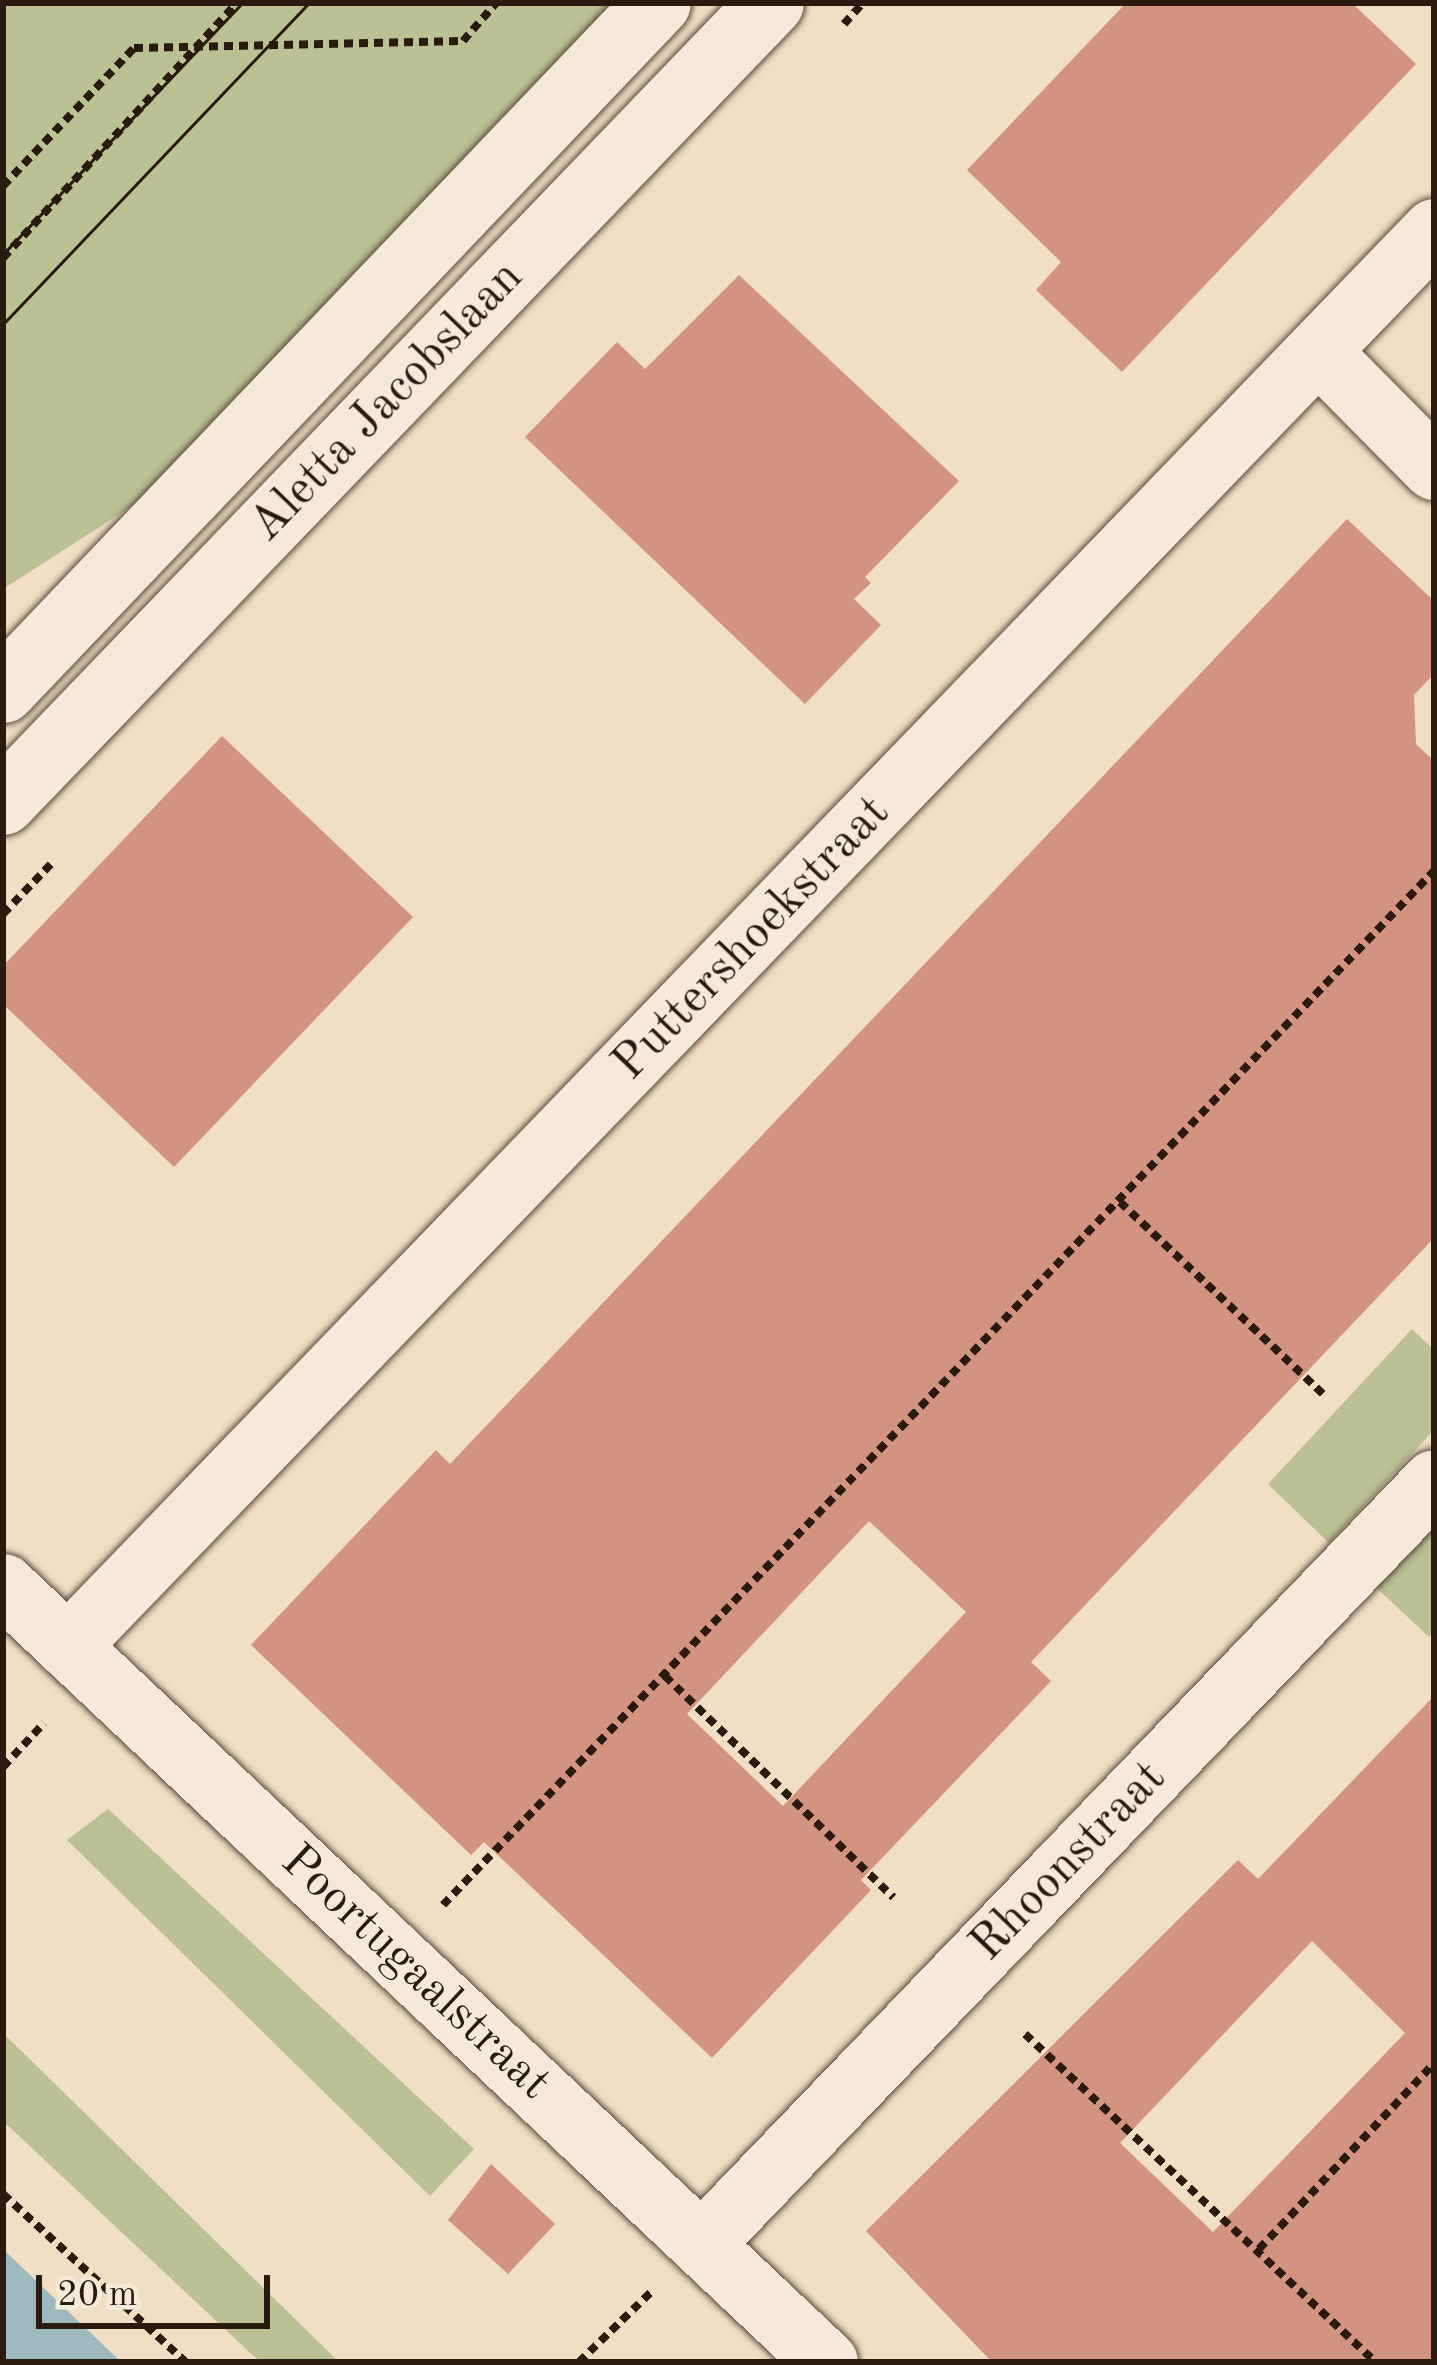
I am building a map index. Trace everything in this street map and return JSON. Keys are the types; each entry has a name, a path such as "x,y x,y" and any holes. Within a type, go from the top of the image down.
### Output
{"street":[{"name":"Aletta Jacobslaan","path":"3,690 658,3"},
{"name":"Aletta Jacobslaan","path":"3,802 771,3"},
{"name":"Puttershoekstraat","path":"68,1646 1434,230"},
{"path":"1320,353 1434,467"},
{"name":"Rhoonstraat","path":"703,2242 1434,1481"},
{"name":"Poortugaalstraat","path":"3,1585 826,2362"}],"path":[{"path":"3,258 238,3"},
{"path":"3,187 134,48 463,41 496,3"},
{"path":"394,1955 1434,871"},
{"path":"1120,1202 1324,1396"},
{"path":"665,1676 893,1897"},
{"path":"1025,2035 1376,2362"},
{"path":"1259,2249 1434,2063"},
{"path":"3,2194 186,2362"},
{"path":"579,2362 703,2242"}],"green space":[{"path":"3,3 617,3 140,501 3,589"},
{"path":"1412,1329 1434,1350 1434,1430 1329,1543 1268,1484"},
{"path":"1434,1508 1434,1632 1429,1637 1366,1578"},
{"path":"108,1809 474,2149 430,2196 67,1840"},
{"path":"3,2033 339,2362 260,2362 3,2121"}],"water":[{"path":"3,2249 121,2362 3,2362"}],"building":[{"path":"1126,3 1352,3 1416,64 1122,372 1036,290 1061,262 967,170"},
{"path":"739,275 959,481 865,577 871,583 854,599 881,625 805,704 525,437 617,342 645,369"},
{"path":"1347,519 1434,601 1434,674 1414,695 1416,744 1434,761 1434,1238 1031,1662 1051,1681 861,1880 871,1890 712,2058 484,1842 471,1855 251,1645 436,1450 450,1464","holes":["869,1521 966,1612 783,1806 687,1714"]},
{"path":"222,736 413,917 174,1167 3,1004 3,966"},
{"path":"1434,1696 1434,2362 992,2362 866,2231 1238,1860 1258,1879","holes":["1312,1941 1405,2033 1213,2232 1120,2143"]},
{"path":"491,2164 555,2224 508,2274 448,2220"}],"tram line":[{"path":"3,254 242,3"},
{"path":"3,324 309,3"}]}
